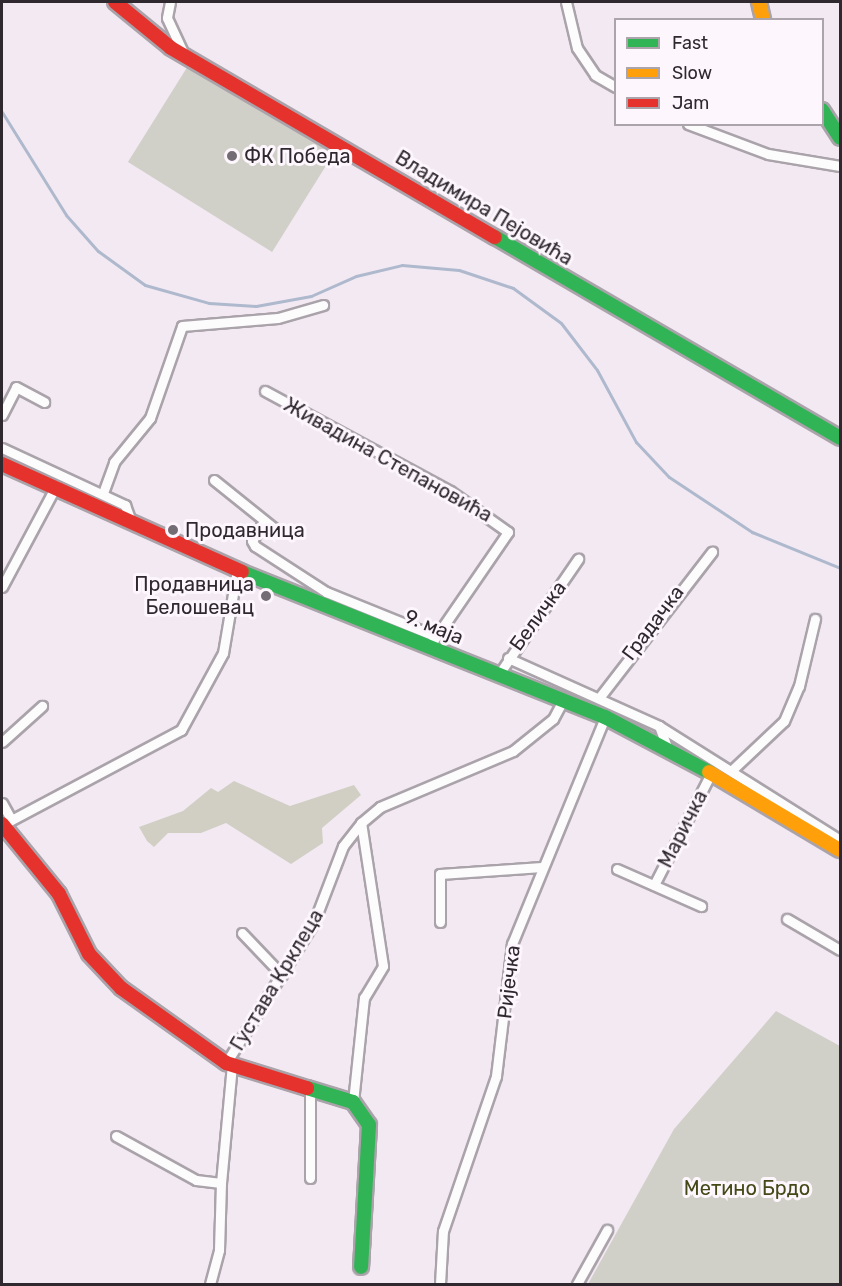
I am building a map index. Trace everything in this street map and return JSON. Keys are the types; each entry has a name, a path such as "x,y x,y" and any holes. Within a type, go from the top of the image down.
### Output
{"street":[{"name":"Владимира Пејовића","path":"116,2 183,52 840,438"},
{"path":"170,2 167,18 183,52"},
{"path":"566,2 577,48 595,75 614,86"},
{"path":"759,2 763,18"},
{"path":"824,113 840,138"},
{"path":"693,126 768,154 840,166"},
{"path":"103,494 114,462 150,418 182,326 278,318 323,305"},
{"path":"2,415 16,387 44,402"},
{"name":"Живадина Степановића","path":"265,391 450,490 508,532 432,641"},
{"path":"2,447 125,505 130,519"},
{"name":"9. маја","path":"2,464 130,519 237,570 432,641 499,674 605,717 667,747 840,850"},
{"path":"214,480 274,528"},
{"path":"2,587 56,486"},
{"path":"264,521 252,541 255,546 326,592 432,641"},
{"name":"Градачка","path":"599,698 712,552"},
{"name":"Беличка","path":"499,674 578,559"},
{"path":"5,823 168,739 187,723 222,653 237,570"},
{"path":"732,770 784,721 799,686 815,619"},
{"path":"508,658 659,726 840,840"},
{"name":"Густава Крклеца","path":"229,1064 319,914 343,846 360,822 380,807 513,751 546,725 563,700"},
{"path":"2,742 42,706"},
{"name":"Ријечка","path":"440,1284 443,1231 493,1092 512,944 605,717"},
{"path":"659,726 667,747"},
{"name":"Маричка","path":"654,885 711,772"},
{"path":"2,803 5,823 58,894 95,963 229,1064 352,1102 369,1125 361,1267"},
{"path":"352,1102 364,998 383,966 360,822"},
{"path":"440,922 440,874 542,867"},
{"name":"Маричка","path":"617,869 701,906"},
{"path":"787,920 840,950"},
{"path":"242,933 282,975"},
{"path":"210,1284 219,1250 229,1064"},
{"path":"310,1090 310,1178"},
{"path":"116,1136 196,1180 221,1183"},
{"path":"577,1284 607,1230"}],"green space":[{"name":"ФК Победа","path":"191,61 335,151 272,252 128,162"},
{"name":"Метино Брдо","path":"776,1011 840,1046 840,1284 588,1284 674,1129"}],"shaded area":[{"path":"234,781 290,806 354,785 361,795 322,828 323,843 291,864 226,823 201,833 168,833 154,847 147,841 139,827 183,811 211,788 218,792"}],"waterway":[{"path":"2,112 66,215 98,251 145,285 209,303 256,306 311,296 356,276 402,265 459,270 513,288 561,323 597,370 636,442 669,477 752,532 840,568"}],"traffic: fast":[{"path":"824,113 840,138"},
{"path":"495,237 840,438"},
{"path":"242,572 605,717 709,772"},
{"path":"307,1088 353,1102 369,1125 361,1267"}],"traffic: slow":[{"path":"759,2 763,18"},
{"path":"709,772 840,850"}],"traffic: jam":[{"path":"115,2 171,48 495,237"},
{"path":"2,464 242,572"},
{"path":"2,824 59,894 89,954 121,988 226,1063 307,1088"}],"place":[{"name":"ФК Победа","path":"232,156"},
{"name":"Продавница","path":"173,530"},
{"name":"Продавница Белошевац","path":"266,596"}]}
